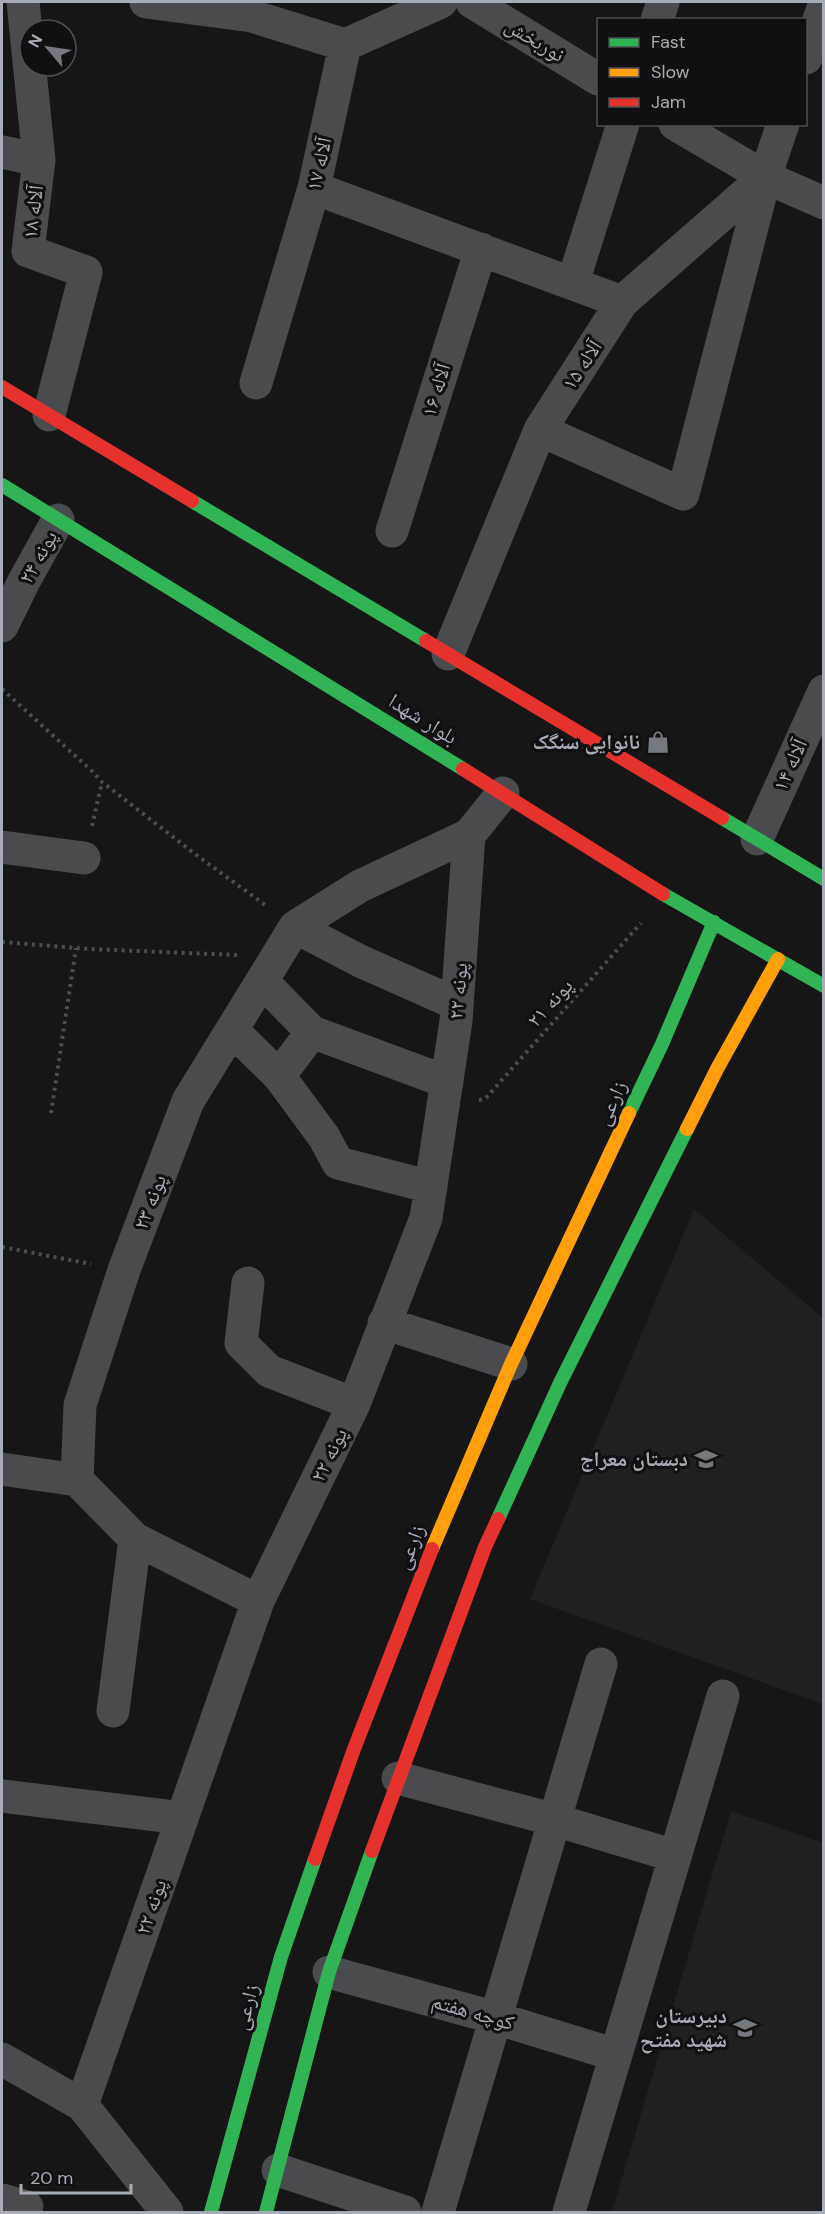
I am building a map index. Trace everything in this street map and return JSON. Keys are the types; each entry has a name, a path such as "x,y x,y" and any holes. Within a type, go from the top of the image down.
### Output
{"main road":[{"path":"2,387 824,879"},
{"name":"بلوار شهدا","path":"2,485 503,793 665,896 824,986"},
{"name":"زارعی","path":"211,2212 281,1957 350,1760 438,1534 511,1364 662,1044 714,922"},
{"path":"266,2212 329,1972 398,1778 485,1547 560,1383 717,1069 778,959"}],"street":[{"name":"آلاله ۱۸","path":"24,2 39,160 28,251 86,272 49,415"},
{"path":"146,2 252,16 345,45 441,2"},
{"name":"نوربخش","path":"472,2 597,78"},
{"path":"658,18 663,2"},
{"path":"807,55 824,4"},
{"name":"آلاله ۱۷","path":"256,382 314,188 345,45"},
{"path":"573,282 622,126"},
{"path":"678,126 765,177 824,203"},
{"path":"540,430 683,494 765,177 782,126"},
{"path":"2,152 39,160"},
{"name":"آلاله ۱۵","path":"448,654 540,430 622,302 765,177"},
{"path":"314,188 622,302"},
{"name":"آلاله ۱۶","path":"392,531 481,249"},
{"name":"پونه ۲۴","path":"2,626 13,575 58,520"},
{"name":"آلاله ۱۴","path":"757,839 824,692"},
{"path":"469,835 503,793"},
{"name":"پونه ۲۳","path":"78,1480 80,1405 124,1270 188,1101 295,927 360,886 469,835"},
{"name":"پونه ۲۲","path":"82,2105 258,1601 354,1404 426,1218 457,1004 469,835"},
{"path":"2,847 84,858"},
{"path":"295,927 360,961 457,1004"},
{"path":"269,969 312,1032 445,1095"},
{"path":"232,1030 279,1076 324,1137 338,1162 431,1187"},
{"path":"279,1076 312,1032"},
{"path":"248,1283 241,1343 269,1371 354,1404"},
{"path":"384,1323 511,1364"},
{"path":"2,1469 78,1480 135,1539 258,1601"},
{"path":"113,1711 135,1539"},
{"path":"438,2212 601,1664"},
{"path":"569,2212 723,1696"},
{"path":"398,1778 555,1820 675,1856"},
{"path":"2,1796 182,1818"},
{"name":"کوچه هفتم","path":"329,1972 496,2018 616,2055"},
{"path":"2,2060 82,2105 167,2212"},
{"path":"278,2170 405,2212"}],"path":[{"path":"2,689 102,782 295,927"},
{"path":"84,858 102,782"},
{"name":"پونه ۲۱","path":"445,1095 485,1099 665,896"},
{"path":"2,942 269,969"},
{"path":"51,1113 76,948"},
{"path":"2,1247 124,1270"}],"shaded area":[{"name":"دبستان معراج","path":"694,1209 823,1318 823,1704 530,1599"},
{"name":"دبیرستان شهید مفتح","path":"731,1811 823,1843 823,2212 612,2212"}],"traffic: fast":[{"path":"2,485 463,769"},
{"path":"192,501 426,641"},
{"path":"722,818 824,879"},
{"path":"663,894 824,986"},
{"path":"629,1113 662,1044 714,922"},
{"path":"498,1519 560,1383 687,1129"},
{"path":"266,2212 329,1972 372,1851"},
{"path":"211,2212 281,1957 315,1859"}],"traffic: slow":[{"path":"687,1129 717,1069 778,959"},
{"path":"432,1549 511,1364 629,1113"}],"traffic: jam":[{"path":"2,387 192,501"},
{"path":"426,641 722,818"},
{"path":"463,769 663,894"},
{"path":"372,1851 485,1547 498,1519"},
{"path":"315,1859 354,1749 432,1549"}],"place":[{"name":"نانوایی سنگک","path":"658,742"},
{"name":"دبستان معراج","path":"706,1459"},
{"name":"دبیرستان شهید مفتح","path":"745,2028"}]}
